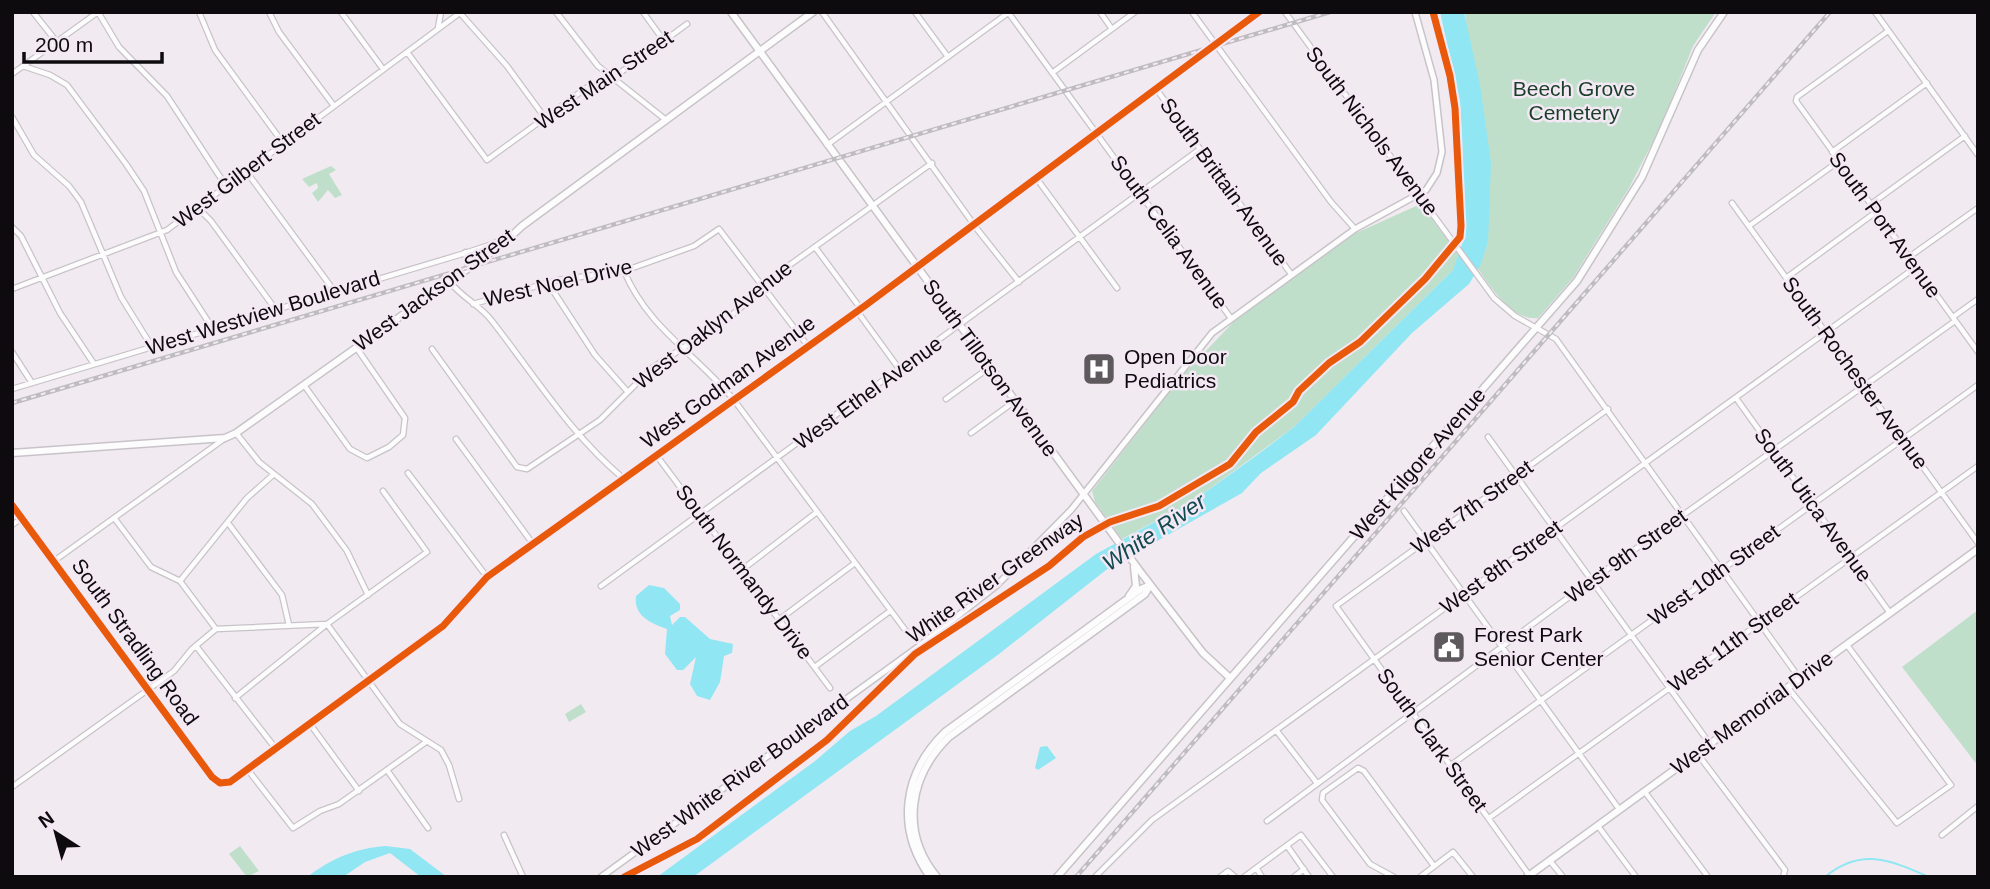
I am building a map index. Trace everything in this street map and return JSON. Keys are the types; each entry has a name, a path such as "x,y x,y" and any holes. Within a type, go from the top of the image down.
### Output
{"main road":[{"name":"South Tillotson Avenue","path":"731,12 1137,571"},
{"name":"West Jackson Street","path":"12,453 225,438 236,433 505,243 512,233 813,12"},
{"name":"West Kilgore Avenue","path":"1057,877 1577,281 1642,177 1698,50 1724,12"},
{"path":"466,253 469,266"},
{"name":"West Memorial Drive","path":"1528,876 1978,549"},
{"path":"1137,571 1203,653 1230,678"},
{"path":"1124,601 1136,586 1137,571"},
{"path":"930,877 912,845 907,813 913,778 928,750 945,732 1124,601 1150,585"},
{"path":"937,877 918,843 914,822 915,790 933,754 949,737 1145,594 1150,585"}],"street":[{"path":"33,12 56,41"},
{"path":"12,74 98,12 120,47 167,96 226,186"},
{"path":"199,12 215,50 283,143"},
{"path":"269,12 279,32 334,106"},
{"path":"341,12 383,69"},
{"path":"438,29 441,12"},
{"path":"556,12 590,57 611,78 666,120"},
{"path":"643,12 664,41"},
{"path":"822,12 1019,282"},
{"path":"915,12 948,57"},
{"path":"827,145 1008,12"},
{"name":"South Celia Avenue","path":"1008,12 1230,317"},
{"path":"1100,12 1112,29"},
{"path":"1052,73 1135,12"},
{"path":"1192,12 1331,202 1354,229"},
{"name":"West Godman Avenue","path":"223,784 230,782 276,749 446,624 487,577 859,310 1259,12"},
{"name":"South Nichols Avenue","path":"1285,12 1489,292 1509,312 1550,334 1608,409"},
{"name":"West White River Boulevard","path":"601,877 972,606 1040,543 1083,495 1198,348 1230,317 1354,229 1419,195 1434,179 1442,152 1434,80 1415,12"},
{"path":"1875,12 1978,155"},
{"path":"459,13 513,74 545,118"},
{"name":"West Gilbert Street","path":"12,289 160,233 198,208 459,13"},
{"name":"West Main Street","path":"407,52 487,160 586,88 611,78 687,24"},
{"name":"South Port Avenue","path":"1888,31 1797,97 1796,101 1978,352"},
{"path":"23,66 50,75 70,88 144,191 182,284 213,329"},
{"path":"1832,152 1927,83"},
{"name":"South Brittain Avenue","path":"1157,90 1291,274"},
{"path":"12,117 34,155 65,182 82,202 121,297 152,346"},
{"path":"1871,204 1965,136"},
{"name":"West Ethel Avenue","path":"601,586 1200,149"},
{"path":"1749,226 1839,161"},
{"name":"West Oaklyn Avenue","path":"432,349 501,446 522,470 608,412 627,391 681,347 726,320 763,286 932,163"},
{"path":"246,171 335,292"},
{"path":"1037,179 1117,288"},
{"name":"South Rochester Avenue","path":"1732,203 1978,543"},
{"path":"198,208 276,310"},
{"path":"1909,257 1978,208"},
{"path":"1787,278 1876,212"},
{"path":"12,227 60,313 94,364"},
{"name":"West Noel Drive","path":"473,304 548,284 624,271 694,246 719,229 763,286"},
{"name":"West Westview Boulevard","path":"12,388 466,253 493,244 512,233"},
{"path":"815,247 900,370"},
{"name":"West 8th Street","path":"1095,877 1144,826 1916,267"},
{"path":"624,271 636,299 659,327 711,372 734,400 906,631"},
{"path":"449,280 463,298 493,322 577,435 624,479"},
{"path":"548,284 595,355 627,391"},
{"path":"763,286 808,346"},
{"name":"West 9th Street","path":"1267,821 1411,711 1864,386 1978,299"},
{"path":"304,384 350,449 363,458 373,457 389,447 401,438 405,429 404,416 356,347"},
{"path":"12,352 32,383"},
{"path":"946,399 990,367"},
{"name":"West 10th Street","path":"1451,765 1978,385"},
{"name":"South Utica Avenue","path":"1735,398 1890,613"},
{"path":"971,433 1015,401"},
{"path":"1608,409 1800,679"},
{"name":"West 7th Street","path":"1337,604 1608,409"},
{"path":"236,433 253,457 312,504 347,551 368,595"},
{"path":"1488,437 1710,744"},
{"path":"54,561 225,438"},
{"path":"456,439 533,544"},
{"name":"South Normandy Drive","path":"657,456 830,688"},
{"name":"West 11th Street","path":"1489,818 1978,466"},
{"path":"408,473 487,577"},
{"path":"180,581 247,498 273,475"},
{"path":"235,698 327,624 427,552 383,491"},
{"name":"South Stradling Road","path":"12,505 212,777 223,784"},
{"path":"1404,511 1619,809"},
{"path":"743,569 817,512"},
{"path":"12,525 22,518"},
{"path":"114,519 151,567 180,581 216,629"},
{"path":"228,523 282,595 289,625"},
{"path":"780,619 856,563"},
{"name":"South Clark Street","path":"1337,604 1528,876"},
{"path":"816,666 890,611"},
{"path":"12,786 174,671 196,646 216,629 327,624"},
{"path":"327,624 400,724 426,742 433,743 445,756 459,799"},
{"path":"1787,688 1897,823 1951,785 1847,645"},
{"path":"196,646 276,749"},
{"path":"310,724 359,790"},
{"path":"1276,730 1317,783"},
{"path":"248,769 293,828 359,790 426,742"},
{"path":"1697,753 1785,875"},
{"path":"1394,877 1370,864 1322,800 1323,793 1358,768 1364,771 1434,866"},
{"path":"387,770 428,828"},
{"path":"1644,791 1709,877"},
{"path":"1942,835 1978,806"},
{"path":"1597,825 1636,877"},
{"path":"504,835 523,877"},
{"path":"1244,877 1303,835 1333,877"},
{"path":"1288,847 1309,877"},
{"path":"1419,877 1453,852 1469,876"},
{"path":"1550,860 1563,877"},
{"path":"1294,877 1304,869"},
{"path":"1257,870 1262,877"},
{"path":"1220,877 1228,871 1235,877"}],"green space":[{"name":"Beech Grove Cemetery","path":"1465,12 1716,12 1693,46 1661,126 1629,188 1573,278 1538,318 1529,318 1511,309 1478,269 1488,242"},
{"path":"331,166 336,170 329,174 342,195 335,198 328,190 318,202 312,193 318,188 317,183 309,187 302,179"},
{"path":"1416,206 1427,212 1460,257 1453,270 1294,427 1193,501 1122,539 1095,502 1092,491 1182,376 1240,315 1354,234"},
{"path":"1978,610 1978,766 1902,667"},
{"path":"581,704 586,712 569,722 565,714"},
{"path":"240,846 259,871 247,877 229,854"}],"water":[{"name":"White River","path":"1440,12 1464,12 1480,85 1491,163 1488,242 1480,266 1469,284 1412,333 1316,435 1261,473 1242,493 1106,570 999,654 693,877 657,877 815,761 850,731 876,716 1096,554 1193,501 1294,427 1453,270 1464,239 1462,135 1460,101"},
{"path":"649,585 664,588 680,604 680,610 670,616 672,625 680,617 685,617 710,639 733,644 732,653 724,656 720,682 710,700 697,696 690,684 696,657 683,670 677,670 665,654 667,629 650,622 637,609 636,596"},
{"path":"1047,746 1056,758 1038,770 1035,768 1040,747"},
{"path":"386,846 410,849 447,877 421,877 390,853 365,862 343,877 307,877 344,856 364,849"}],"waterway":[{"path":"1825,877 1838,868 1863,859 1888,862 1929,877"}],"railway":[{"path":"12,403 1330,12"},
{"path":"1076,877 1830,12"}],"cycle path":[{"path":"12,505 212,777 220,783 230,782 443,626 487,577 866,305 1259,12"},
{"name":"White River Greenway","path":"624,877 697,839 827,740 915,654 1049,566 1083,537 1110,522 1159,506 1230,464 1256,432 1293,402 1299,391 1329,363 1360,342 1425,279 1460,237 1461,226 1455,108 1450,76 1433,12"}],"place":[{"name":"Open Door Pediatrics","path":"1099,369"},
{"name":"Forest Park Senior Center","path":"1449,647"}]}
